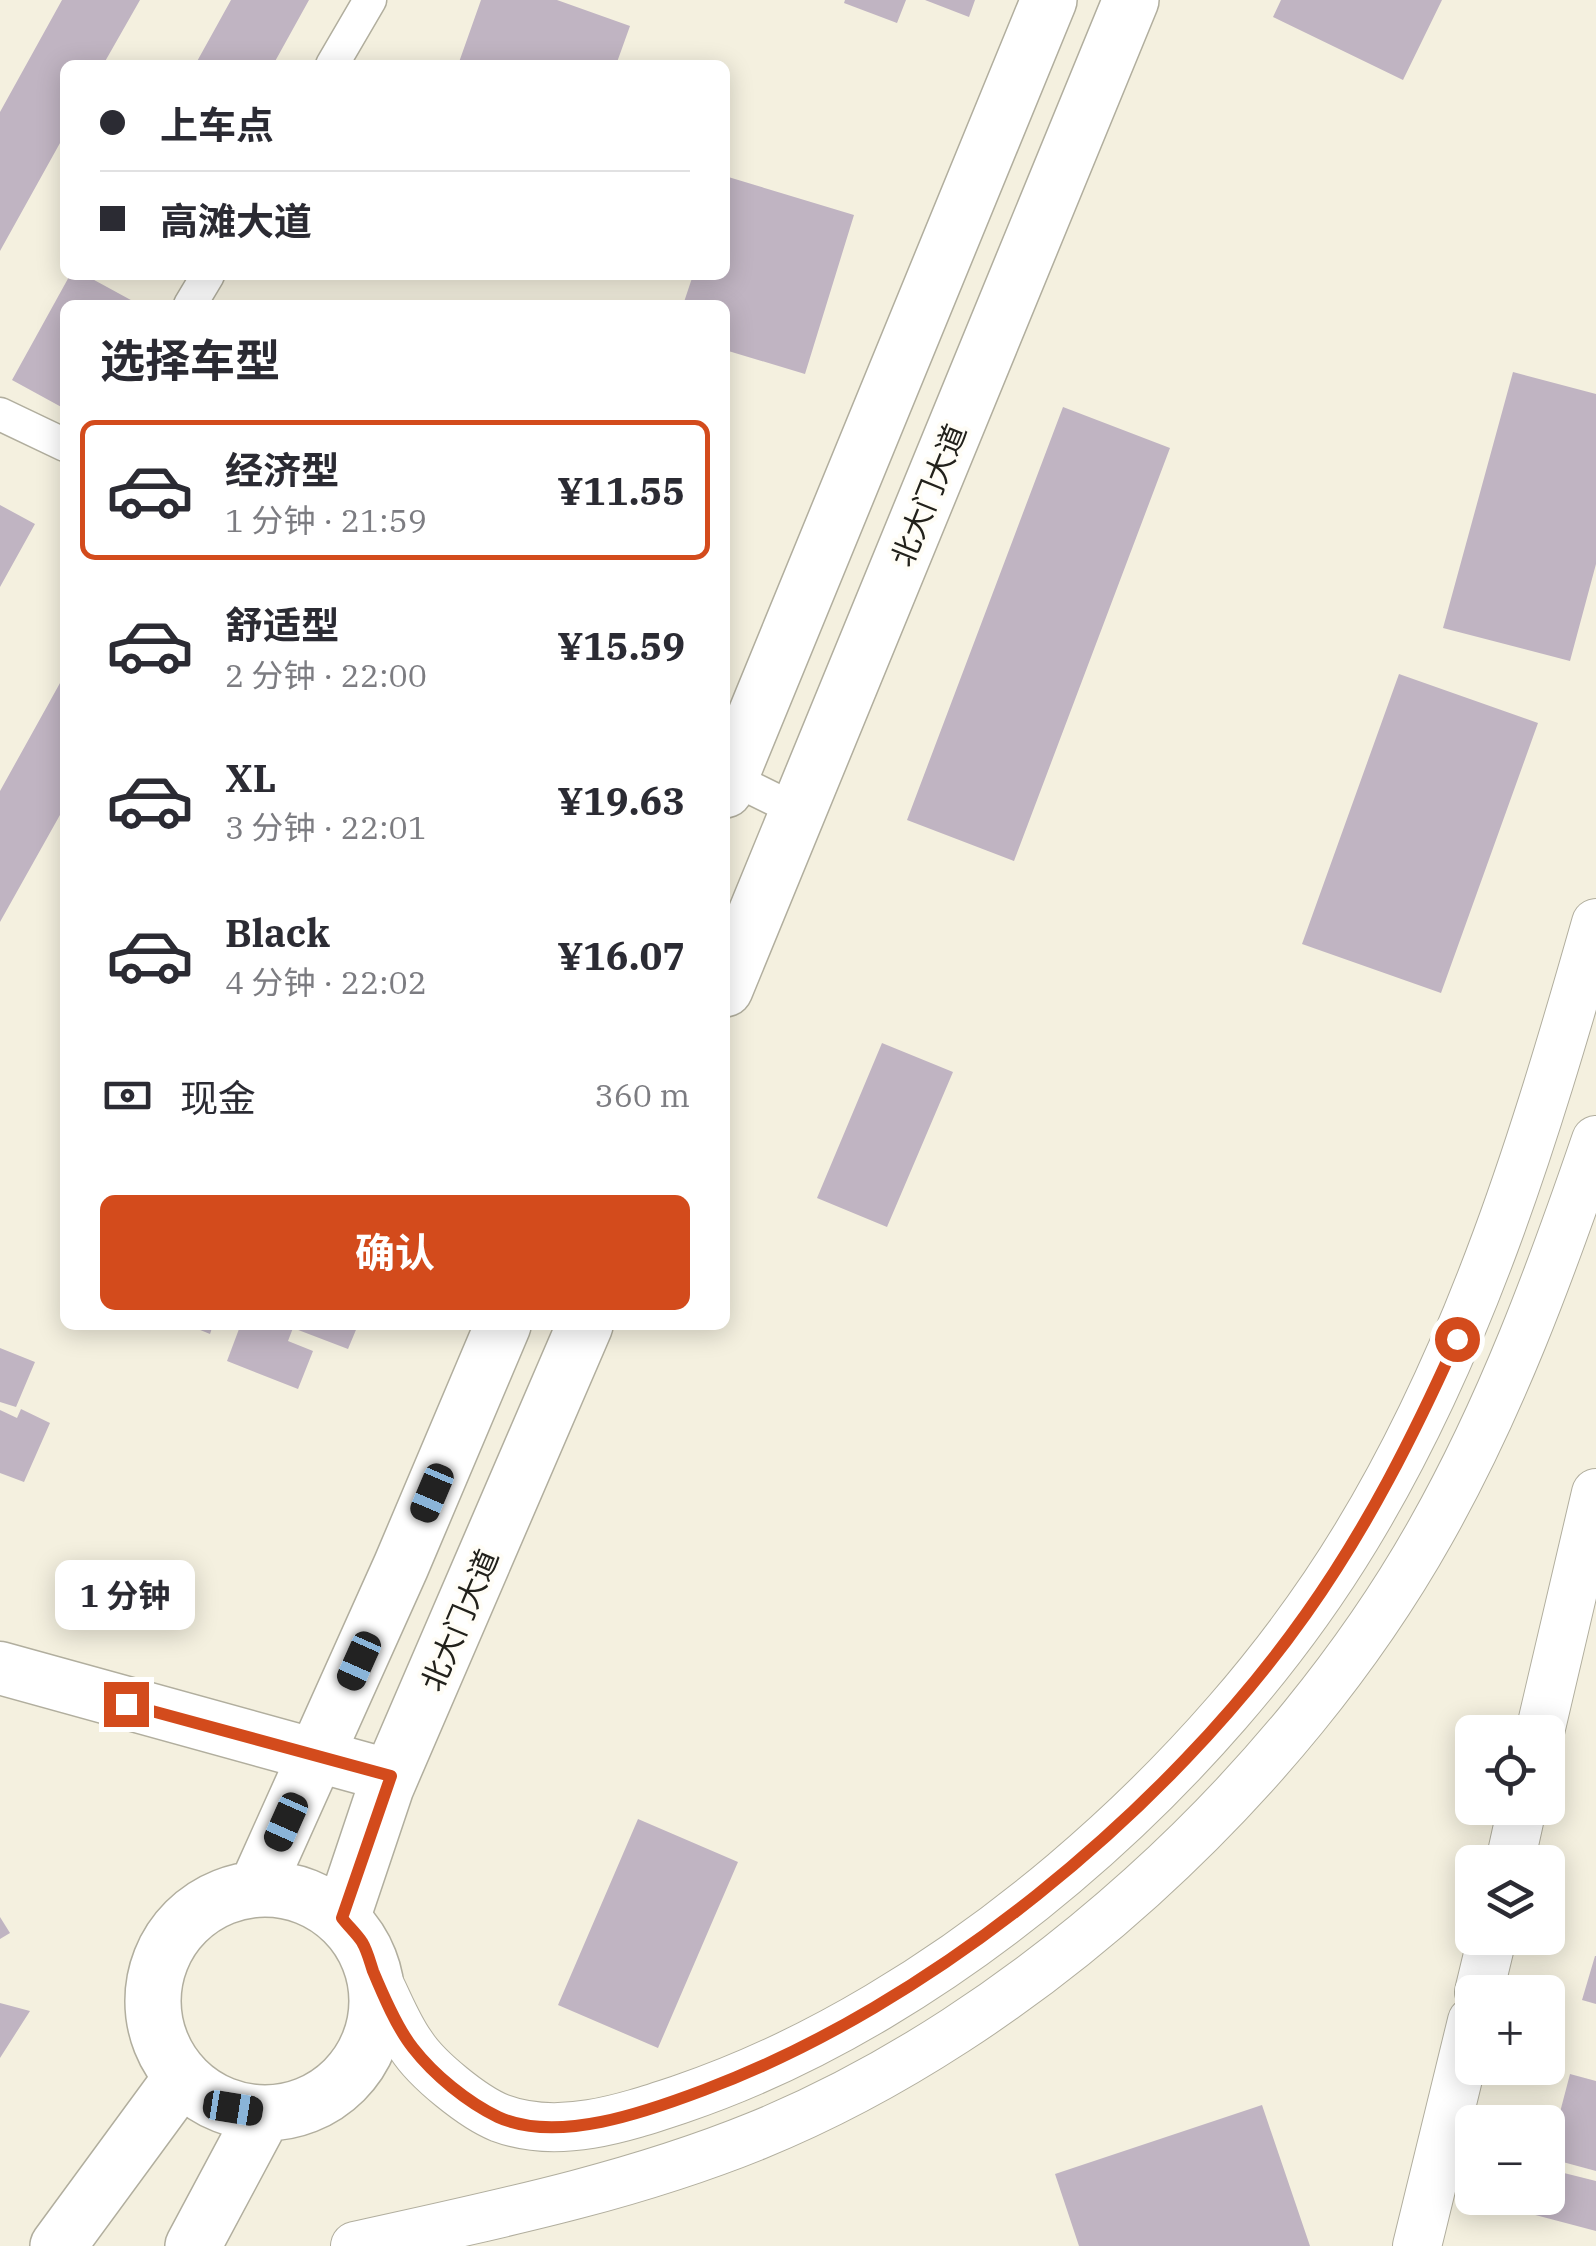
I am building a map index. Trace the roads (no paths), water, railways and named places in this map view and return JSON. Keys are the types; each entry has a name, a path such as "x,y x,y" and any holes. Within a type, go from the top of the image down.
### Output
{"highway":[{"path":"730,774 1048,0"},
{"name":"北大门大道","path":"730,977 1131,0"},
{"path":"256,1889 501,1330"},
{"name":"北大门大道","path":"342,1918 391,1776 583,1330"},
{"path":"256,1889 287,1890 316,1900 342,1918 363,1944 375,1976 378,2009 370,2042 353,2072 328,2094 297,2108 264,2113 233,2108 205,2096 182,2076 162,2047 153,2012 155,1977 161,1960 168,1944 191,1916 221,1897 256,1889"},
{"path":"58,2246 182,2076"},
{"path":"193,2246 264,2113"}],"main road":[{"path":"375,1976 412,2047 452,2087 500,2118 552,2128 611,2120 732,2080 818,2039 902,1991 1019,1908 1092,1847 1223,1717 1307,1613 1370,1514 1457,1339 1508,1206 1596,923"},
{"path":"355,2246 538,2205 659,2171 802,2116 906,2060 1018,1986 1096,1925 1270,1758 1330,1686 1375,1623 1432,1531 1475,1448 1514,1362 1596,1140"},
{"path":"1544,1715 1596,1493"},
{"path":"0,1668 391,1776"},
{"path":"1417,2246 1456,2085"}],"street":[{"path":"335,60 370,0"},
{"path":"0,414 60,443"},
{"path":"730,782 798,812"}]}
